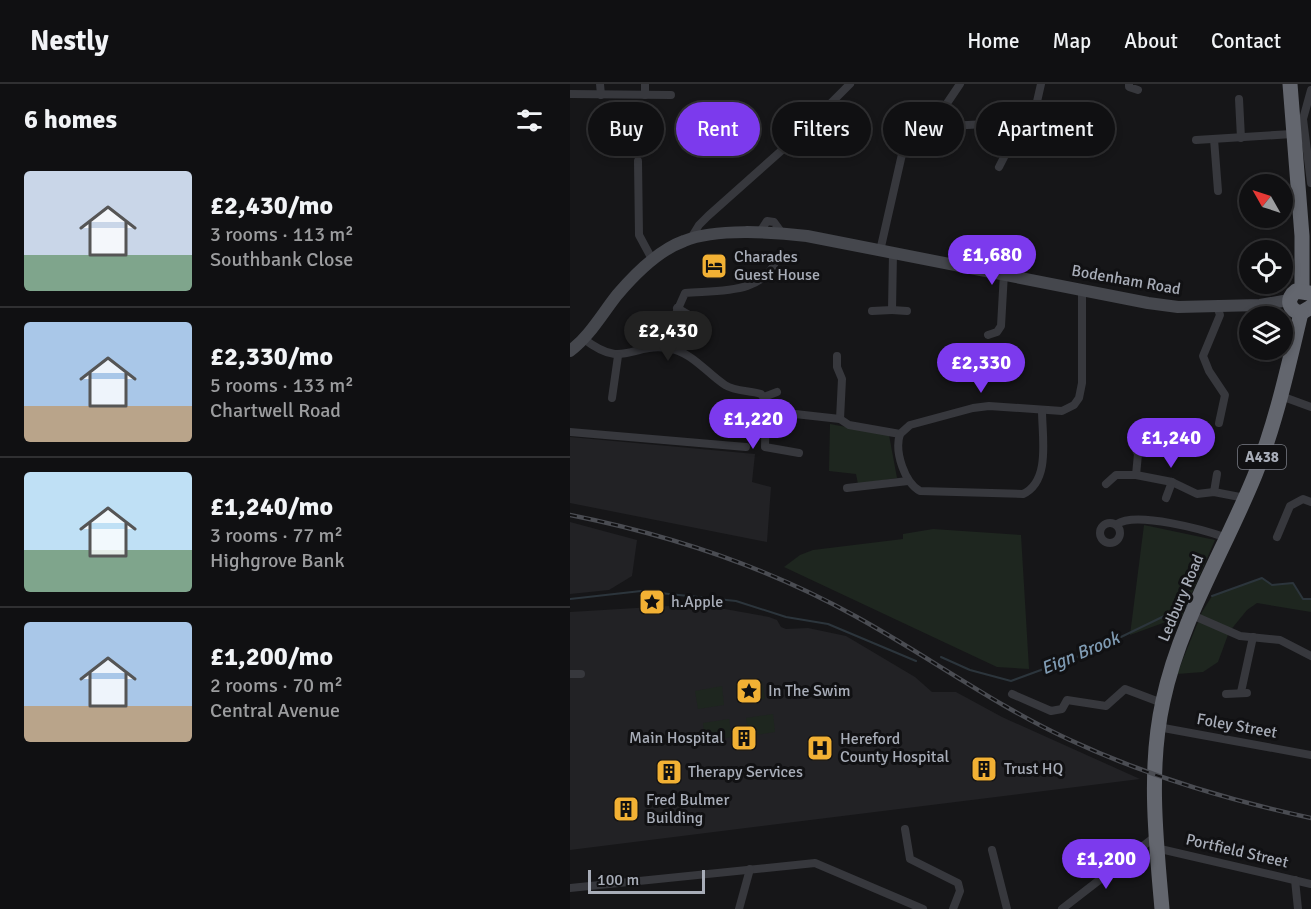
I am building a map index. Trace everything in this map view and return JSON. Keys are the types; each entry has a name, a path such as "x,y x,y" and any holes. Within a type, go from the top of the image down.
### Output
{"highway":[{"path":"1290,84 1292,134 1307,292 1294,292 1289,300 1293,309 1306,310"},
{"name":"Ledbury Road","path":"1162,909 1156,842 1155,784 1158,727 1162,703 1169,674 1194,612 1265,449 1306,310"}],"street":[{"path":"600,84 601,95"},
{"path":"645,84 645,95"},
{"path":"570,351 584,339 618,294 653,261 672,247 691,238 708,216 799,135 850,84"},
{"path":"948,102 960,84"},
{"path":"1037,102 1041,84"},
{"path":"1311,90 1303,119 1311,183"},
{"path":"570,94 671,95"},
{"path":"1239,99 1240,138"},
{"path":"1196,140 1292,134"},
{"path":"1214,140 1218,191"},
{"path":"892,310 886,252 886,219 892,214 905,156"},
{"path":"999,167 1005,156"},
{"path":"638,161 639,235 653,261"},
{"path":"708,216 711,236"},
{"name":"Bodenham Road","path":"691,238 760,232 782,233 1178,307 1217,306 1239,309"},
{"path":"666,348 677,308 685,293 759,282 770,271 777,257"},
{"path":"988,334 997,332 1001,326 1004,273"},
{"path":"1042,410 1039,481 1023,494 934,493 920,491 908,481 898,447 900,434 910,425 989,406 1062,411 1079,398 1082,383 1082,290"},
{"name":"Bodenham Road","path":"1273,306 1289,300"},
{"path":"1217,306 1220,315 1203,356 1209,371 1225,395 1220,423"},
{"path":"677,308 689,315"},
{"path":"872,311 907,311"},
{"path":"584,339 595,348 618,356 666,348 686,354 725,385 735,390 751,391 765,399"},
{"path":"612,398 618,356"},
{"path":"837,357 837,367 842,379 840,419"},
{"path":"765,399 777,392"},
{"path":"1281,396 1311,407"},
{"path":"765,399 765,447 799,453"},
{"path":"795,414 840,419 849,425 900,434"},
{"path":"570,432 746,447"},
{"path":"1135,448 1138,454 1136,475"},
{"path":"1106,484 1116,474 1136,475 1172,482 1197,494 1214,492 1245,498"},
{"path":"1214,492 1217,474"},
{"path":"847,488 908,481"},
{"path":"1166,498 1172,482"},
{"path":"1277,537 1290,506 1303,500 1311,502"},
{"path":"1117,524 1139,520 1156,522 1192,528 1227,538"},
{"path":"1194,612 1229,632 1280,640 1311,656"},
{"path":"1226,693 1244,692 1253,637"},
{"path":"570,674 581,674"},
{"path":"1012,693 1051,711 1062,709 1067,700 1106,706 1125,688 1162,703"},
{"name":"Foley Street","path":"1158,727 1311,755"},
{"path":"905,830 910,859 958,883 959,897 953,909"},
{"path":"1062,909 1156,842"},
{"name":"Portfield Street","path":"1156,842 1311,884"},
{"path":"992,850 1007,909"},
{"path":"570,888 820,864 923,909"},
{"path":"739,909 750,869"},
{"path":"1294,880 1298,909"}],"shaded area":[{"path":"830,424 889,435 897,478 858,484 856,474 829,471"},
{"path":"570,437 755,454 752,482 771,487 767,542 570,503"},
{"path":"570,522 637,540 632,576 609,590 570,594"},
{"path":"1144,525 1215,540 1182,616 1130,635"},
{"path":"933,529 1021,535 1029,669 997,667 784,567 800,555 813,550 903,539 903,534"},
{"path":"1262,578 1272,585 1293,583 1303,599 1311,599 1311,612 1257,603 1247,610 1229,632 1218,662 1203,672 1177,674 1202,612 1212,596"},
{"name":"Hereford County Hospital","path":"686,605 708,606 769,617 777,620 781,627 786,629 808,628 846,636 915,677 932,692 956,692 1002,717 1140,779 570,850 570,612"},
{"path":"762,681 765,699 738,703 735,685"},
{"path":"722,686 724,705 698,709 695,691"},
{"path":"773,714 775,732 749,736 746,718"},
{"path":"729,719 732,737 705,742 703,723"}],"waterway":[{"name":"Eign Brook","path":"1212,596 1262,578 1272,585 1293,583 1303,599 1311,599"},
{"path":"570,599 641,591 736,601 786,617 828,624 916,661"},
{"name":"Eign Brook","path":"941,657 970,670 1011,681 1090,652 1187,605"}],"railway":[{"path":"570,515 644,532 752,567 855,616 988,696 1070,740 1128,765 1188,786 1311,818"}],"place":[{"name":"Charades Guest House","path":"714,266"},
{"name":"h.Apple","path":"652,602"},
{"name":"In The Swim","path":"749,691"},
{"name":"Main Hospital","path":"744,738"},
{"name":"Hereford County Hospital","path":"820,748"},
{"name":"Trust HQ","path":"984,769"},
{"name":"Therapy Services","path":"669,772"},
{"name":"Fred Bulmer Building","path":"626,809"}]}
